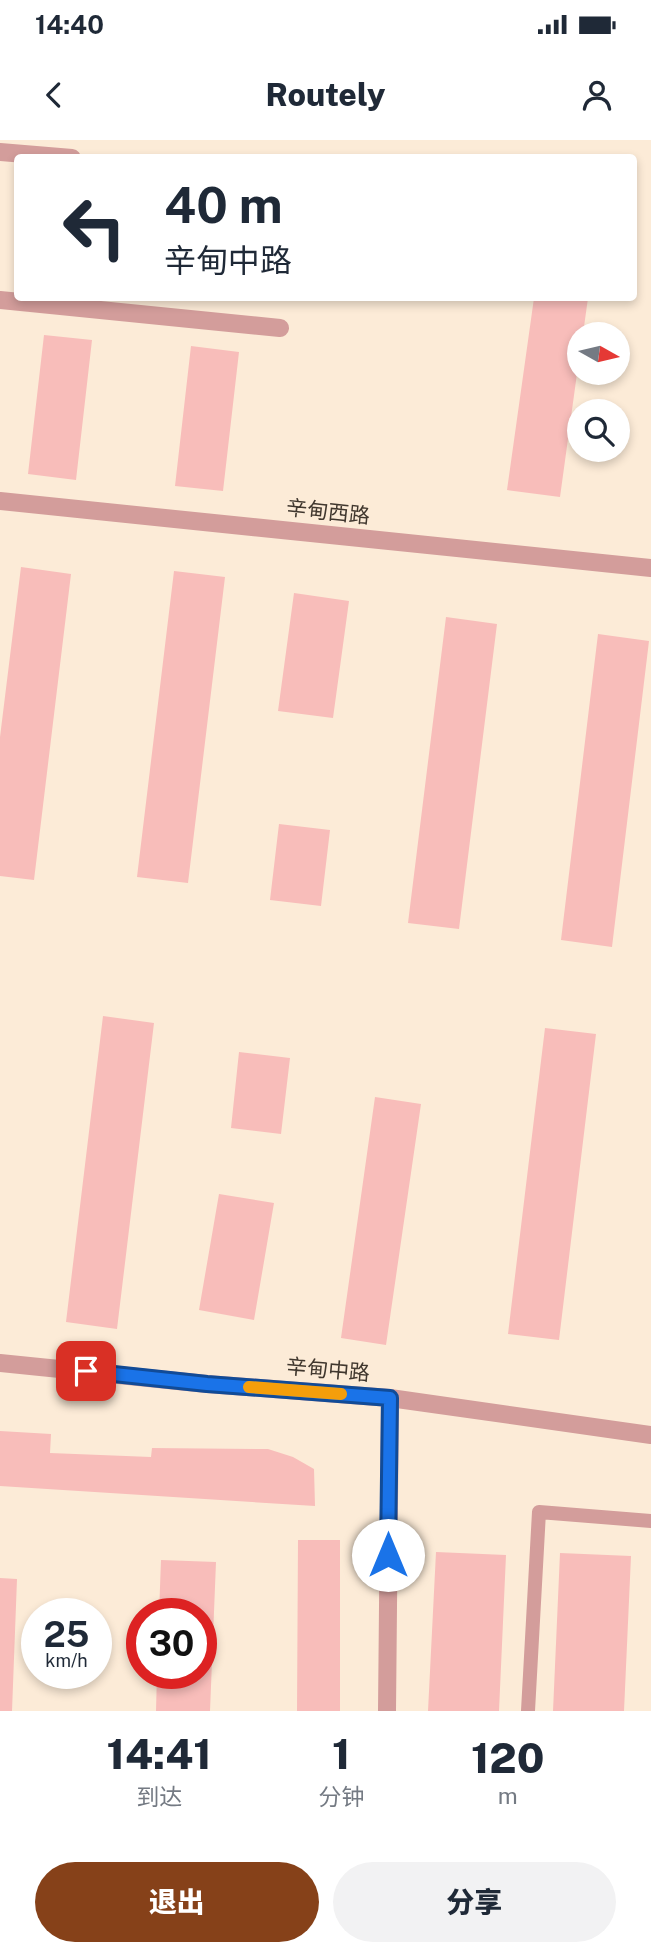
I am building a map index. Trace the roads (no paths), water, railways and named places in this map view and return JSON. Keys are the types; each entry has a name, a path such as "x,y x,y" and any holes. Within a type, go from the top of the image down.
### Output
{"street":[{"path":"0,152 24,154"},
{"path":"0,300 280,328"},
{"name":"辛甸西路","path":"0,501 651,568"},
{"name":"辛甸中路","path":"0,1363 207,1384 390,1398 651,1435"},
{"path":"387,1711 390,1398"}],"lane":[{"path":"528,1711 539,1512 651,1521"}]}
